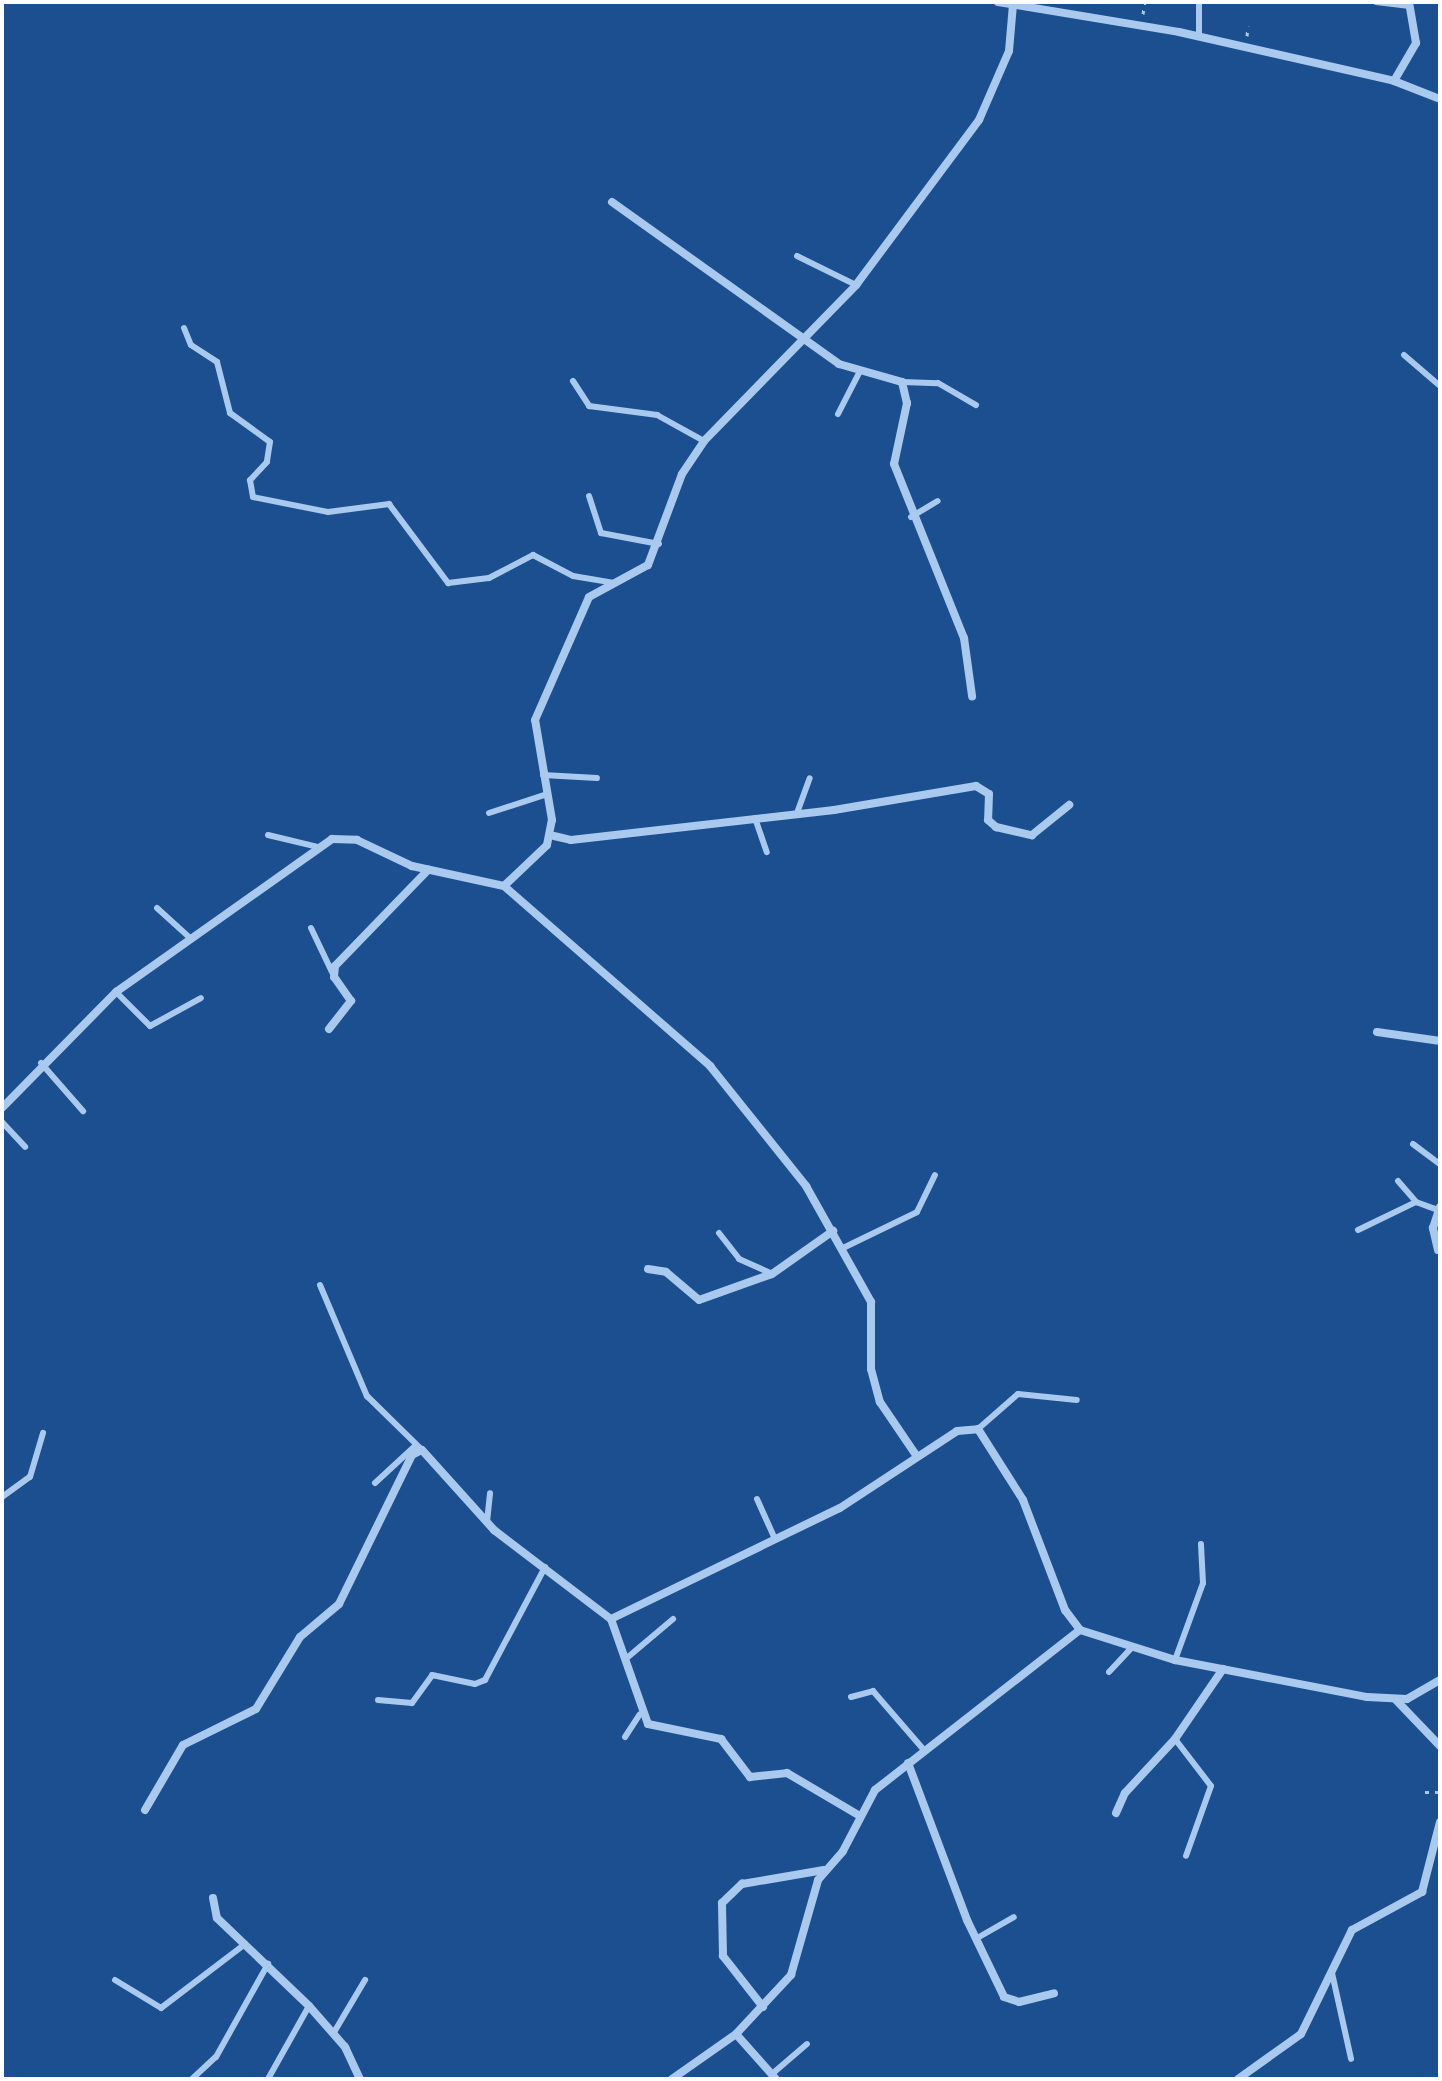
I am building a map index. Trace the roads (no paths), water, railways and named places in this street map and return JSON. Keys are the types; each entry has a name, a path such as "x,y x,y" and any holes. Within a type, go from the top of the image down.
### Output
{"street":[{"path":"998,2 1199,36 1394,81 1440,99"},
{"path":"554,836 535,733 539,706 589,597 621,584 648,565 659,544 682,474 704,441 856,285 992,99 1009,51 1013,4"},
{"path":"1394,81 1416,43 1409,4"},
{"path":"612,202 801,339 859,373 902,382 907,403 894,464 911,517 964,638 972,696"},
{"path":"554,836 571,840 797,813 976,786 989,794 988,820 996,827 1032,835 1069,805"},
{"path":"504,886 554,836"},
{"path":"2,1108 41,1063 116,992 189,937 332,839 357,840 428,870 504,886 730,1087 843,1248 873,1312 871,1369 880,1402 893,1429 916,1455"},
{"path":"329,1029 351,1001 332,972 428,870"},
{"path":"1377,1032 1440,1041"},
{"path":"1438,1250 1439,1209"},
{"path":"648,1269 666,1272 699,1300 772,1274 833,1231"},
{"path":"611,1619 840,1508 916,1455 957,1431 978,1429 1023,1500 1065,1610 1080,1630 1175,1660 1396,1700 1440,1680"},
{"path":"145,1810 183,1745 256,1709 300,1637 339,1604 412,1455 419,1448 487,1522 611,1619 628,1657 640,1714 662,1731 721,1739 750,1777 787,1773 860,1816"},
{"path":"672,2079 736,2034 797,1965 824,1870 843,1851 875,1790 1080,1630"},
{"path":"1116,1813 1131,1785 1175,1739 1223,1669"},
{"path":"1396,1700 1440,1746"},
{"path":"908,1763 967,1920 979,1937 1004,1997 1019,2002 1054,1993"},
{"path":"1238,2079 1301,2034 1331,1969 1361,1921 1426,1888 1440,1822"},
{"path":"763,2007 723,1956 722,1903 742,1884 824,1870"},
{"path":"213,1898 217,1918 268,1963 309,2006 333,2034 360,2079"},
{"path":"736,2034 774,2076"}],"lane":[{"path":"1199,2 1199,36"},
{"path":"1376,2 1409,4"},
{"path":"797,256 856,285"},
{"path":"184,328 191,345 217,362 230,413 270,442 267,462 250,480 253,497 328,512 389,504 448,583 489,578 533,555 573,576 621,584"},
{"path":"1404,355 1440,386"},
{"path":"838,414 859,373"},
{"path":"573,381 589,406 657,415 704,441"},
{"path":"902,382 938,383 976,405"},
{"path":"589,496 601,533 659,544"},
{"path":"911,517 938,501"},
{"path":"543,775 597,778"},
{"path":"797,813 810,778"},
{"path":"489,813 547,794"},
{"path":"755,818 767,852"},
{"path":"268,835 318,847"},
{"path":"157,908 189,937"},
{"path":"311,928 332,972"},
{"path":"116,992 150,1026 201,998"},
{"path":"41,1063 83,1111"},
{"path":"2,1122 25,1147"},
{"path":"1413,1144 1440,1164"},
{"path":"843,1248 917,1212 935,1175"},
{"path":"1398,1181 1416,1202 1439,1209"},
{"path":"1358,1230 1416,1202"},
{"path":"719,1233 739,1259 772,1274"},
{"path":"320,1285 367,1396 419,1448 375,1483"},
{"path":"978,1429 1018,1394 1077,1400"},
{"path":"2,1497 30,1477 43,1433"},
{"path":"487,1522 490,1493"},
{"path":"757,1499 775,1539"},
{"path":"1175,1660 1203,1583 1201,1544"},
{"path":"378,1700 412,1703 432,1675 485,1680 546,1566"},
{"path":"628,1657 673,1619"},
{"path":"1109,1672 1131,1648"},
{"path":"851,1697 873,1691 924,1750"},
{"path":"625,1737 640,1714"},
{"path":"1175,1739 1211,1786 1186,1856"},
{"path":"979,1937 1014,1917"},
{"path":"115,1980 161,2008 246,1944"},
{"path":"192,2079 216,2057 268,1963"},
{"path":"1331,1969 1351,2059"},
{"path":"333,2034 365,1980"},
{"path":"268,2079 309,2006"},
{"path":"774,2076 807,2044"}]}
